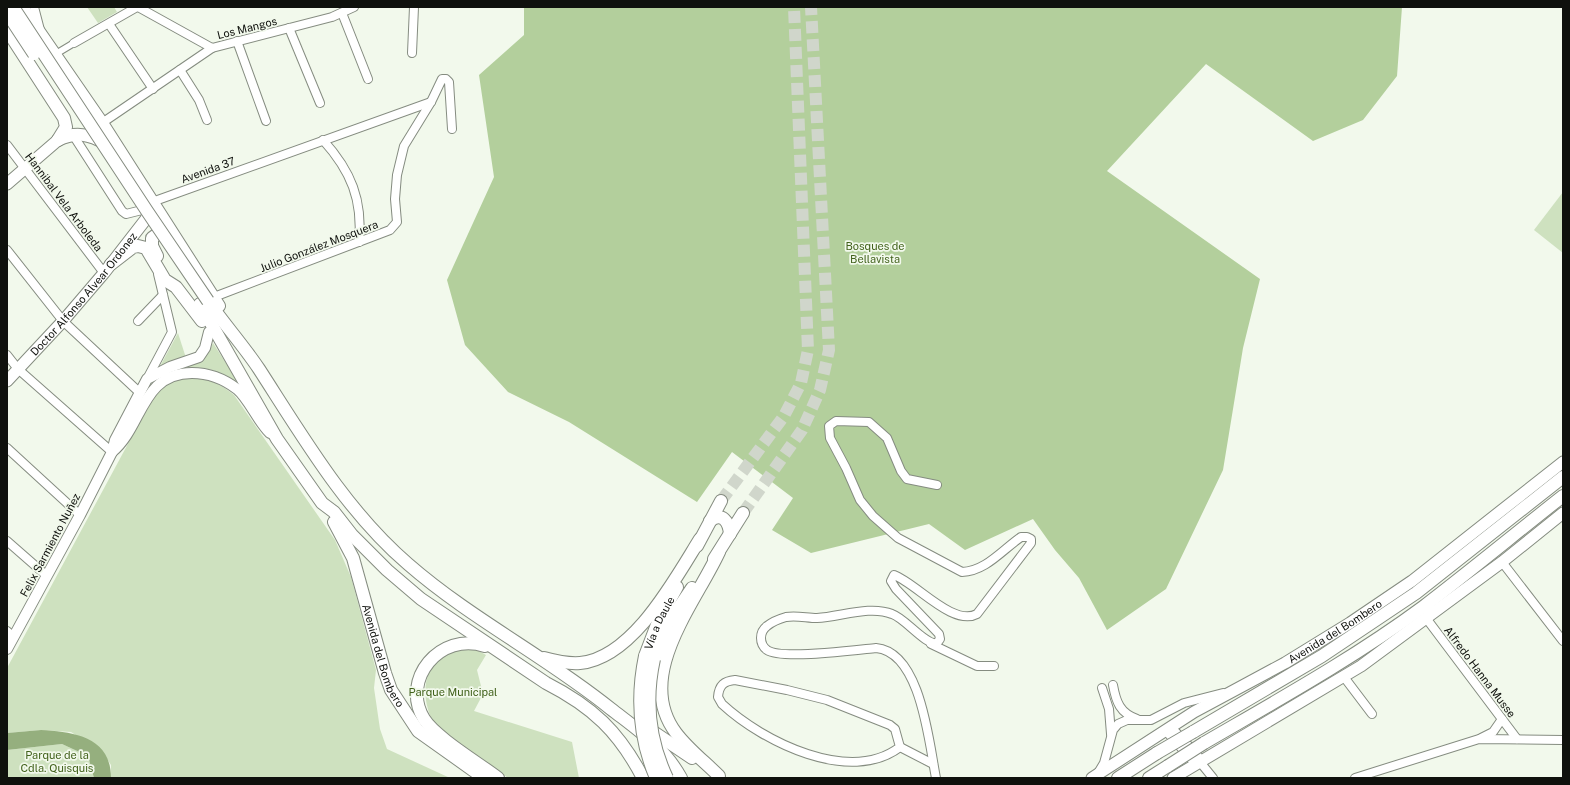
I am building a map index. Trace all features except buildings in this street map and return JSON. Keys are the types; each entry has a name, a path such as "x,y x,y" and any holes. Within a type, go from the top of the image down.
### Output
{"main road":[{"path":"13,7 108,152 208,300"},
{"path":"22,7 123,156 142,214"},
{"path":"7,13 137,212 234,333 317,458 360,516 406,563 448,596 604,702 647,736 669,758 681,778"},
{"path":"7,30 66,122 66,127 58,140 7,184"},
{"path":"59,109 69,111 76,108 81,101 80,92"},
{"path":"58,140 75,134 90,136 103,142 123,156"},
{"path":"90,136 98,144 142,214 172,233 208,300 243,379 277,439 322,503 334,512 352,535 387,570 436,611 603,720 620,738 643,778"},
{"name":"Doctor Alfonso Alvear Ordonez","path":"7,381 63,321 107,268 142,214"},
{"path":"172,233 163,230 154,235 151,241 152,246 176,287 243,379"},
{"path":"107,268 126,250 138,246 146,248 166,280 176,287"},
{"name":"Avenida del Bombero","path":"1094,777 1233,690 1317,644 1412,580 1563,462"},
{"name":"Avenida del Bombero","path":"1118,778 1157,753 1322,656 1403,602 1563,477"},
{"path":"1149,778 1204,743 1302,686 1416,612 1563,496"},
{"name":"Vía a Daule","path":"656,778 646,750 640,719 640,686 650,657 658,622 721,501"},
{"name":"Avenida del Bombero","path":"322,503 341,534 353,558 391,690 418,731 484,778"},
{"name":"Vía a Daule","path":"667,778 655,747 650,723 650,657 662,638 673,615 719,552 743,512"},
{"path":"1173,778 1344,677 1502,562 1563,513"},
{"path":"710,521 717,517 724,518 728,523 730,534"},
{"path":"537,656 561,662 580,663 598,658 617,647 645,621 700,539"},
{"path":"719,552 708,576 682,618 673,637 663,674 662,698 666,714 676,733 721,777"},
{"path":"494,648 472,643 446,648 433,657 424,670 418,695 420,711 430,726 498,778"},
{"path":"604,702 623,711 721,777"}],"street":[{"path":"34,7 42,37"},
{"path":"54,54 138,7"},
{"name":"Los Mangos","path":"138,7 212,48"},
{"name":"Los Mangos","path":"102,123 212,48 342,13 354,7"},
{"path":"412,53 414,7"},
{"path":"342,13 368,79"},
{"path":"109,24 152,89"},
{"path":"289,28 320,103"},
{"path":"237,41 266,121"},
{"path":"180,70 199,100 207,120"},
{"path":"431,102 440,82 442,79 446,79 449,82 452,129"},
{"name":"Julio González Mosquera","path":"208,300 390,230 395,226 398,216 395,199 397,175 404,146 431,102"},
{"name":"Avenida 37","path":"142,214 273,158 431,102"},
{"path":"75,138 122,211 126,214 142,214"},
{"path":"323,140 345,167 355,190 360,216 358,242"},
{"name":"Hannibal Vela Arboleda","path":"7,145 107,268"},
{"path":"7,250 63,321 140,392"},
{"path":"147,378 172,332 156,263"},
{"path":"138,321 163,295"},
{"path":"147,378 170,367 199,357 205,348 209,332"},
{"path":"7,355 18,369 112,452"},
{"name":"Felix Sarmiento Nuñez","path":"112,452 121,445 150,393 158,383 169,376 180,373 198,373 218,378 238,390 263,426 277,439"},
{"name":"Felix Sarmiento Nuñez","path":"7,649 10,634 47,576 80,515 112,452 115,440 147,378"},
{"path":"931,644 938,642 940,639 939,634 896,589 891,581 892,576 896,575 950,612 962,616 972,616 980,612 1031,543 1031,540 1027,536 1021,537 983,566 971,571 962,572 908,544 888,531 860,500 846,468 830,438 829,426 836,421 869,422 888,438 900,471 907,479 937,485"},
{"path":"7,448 80,515"},
{"path":"7,541 47,576"},
{"path":"1502,562 1563,642"},
{"path":"936,778 925,719 908,672 901,661 890,652 876,648 782,654 767,650 762,644 761,637 766,626 786,617 817,618 877,611 897,616 931,644 977,666 994,666"},
{"name":"Alfredo Hanna Musse","path":"1426,618 1517,739"},
{"path":"1344,677 1372,714"},
{"path":"900,747 885,758 860,762 844,762 812,758 789,749 772,740 728,710 718,699 718,694 725,681 735,680 787,690 827,700 890,725 895,729 900,747 933,764"},
{"path":"1113,685 1118,706 1126,714 1140,720"},
{"path":"1102,688 1111,723 1112,736"},
{"path":"1094,777 1104,763 1112,736 1118,724 1127,720 1151,720 1184,703 1233,690"},
{"path":"1355,778 1479,739 1493,732 1502,719"},
{"path":"1169,729 1193,761 1200,762 1213,778"},
{"path":"1479,739 1563,740"}],"green space":[{"path":"87,7 114,7 117,12 98,23"},
{"name":"Bosques de Bellavista","path":"524,7 1402,7 1397,76 1363,120 1313,141 1206,64 1107,171 1260,279 1243,348 1223,470 1166,589 1107,630 1079,578 1055,550 1033,519 965,550 929,524 811,553 772,530 793,498 732,452 697,502 569,422 508,392 465,345 447,280 494,177 479,75 524,35"},
{"path":"1563,192 1563,253 1534,230"},
{"path":"178,333 186,358 158,370"},
{"path":"213,343 240,385 225,375 202,368 176,369 203,358"},
{"path":"195,378 207,380 225,388 234,395 335,540 351,577 376,670 374,688 380,729 387,749 450,778 111,778 111,765 103,753 71,732 41,730 7,733 7,668 157,390 171,380"},
{"name":"Parque Municipal","path":"457,650 477,650 486,655 477,670 483,694 474,711 572,742 579,778 508,778 434,724 427,708 425,690 426,681 429,673 440,658"},
{"name":"Parque de la Cdla. Quisquis","path":"62,744 88,756 94,778 7,778 7,750"}],"shaded area":[{"path":"41,730 65,732 77,735 88,739 97,745 105,753 109,764 111,778 94,778 88,756 62,744 7,750 7,733"}],"tunnel":[{"path":"721,501 784,416 801,383 808,350 794,7"},
{"path":"743,513 802,430 820,390 829,350 811,7"}]}
